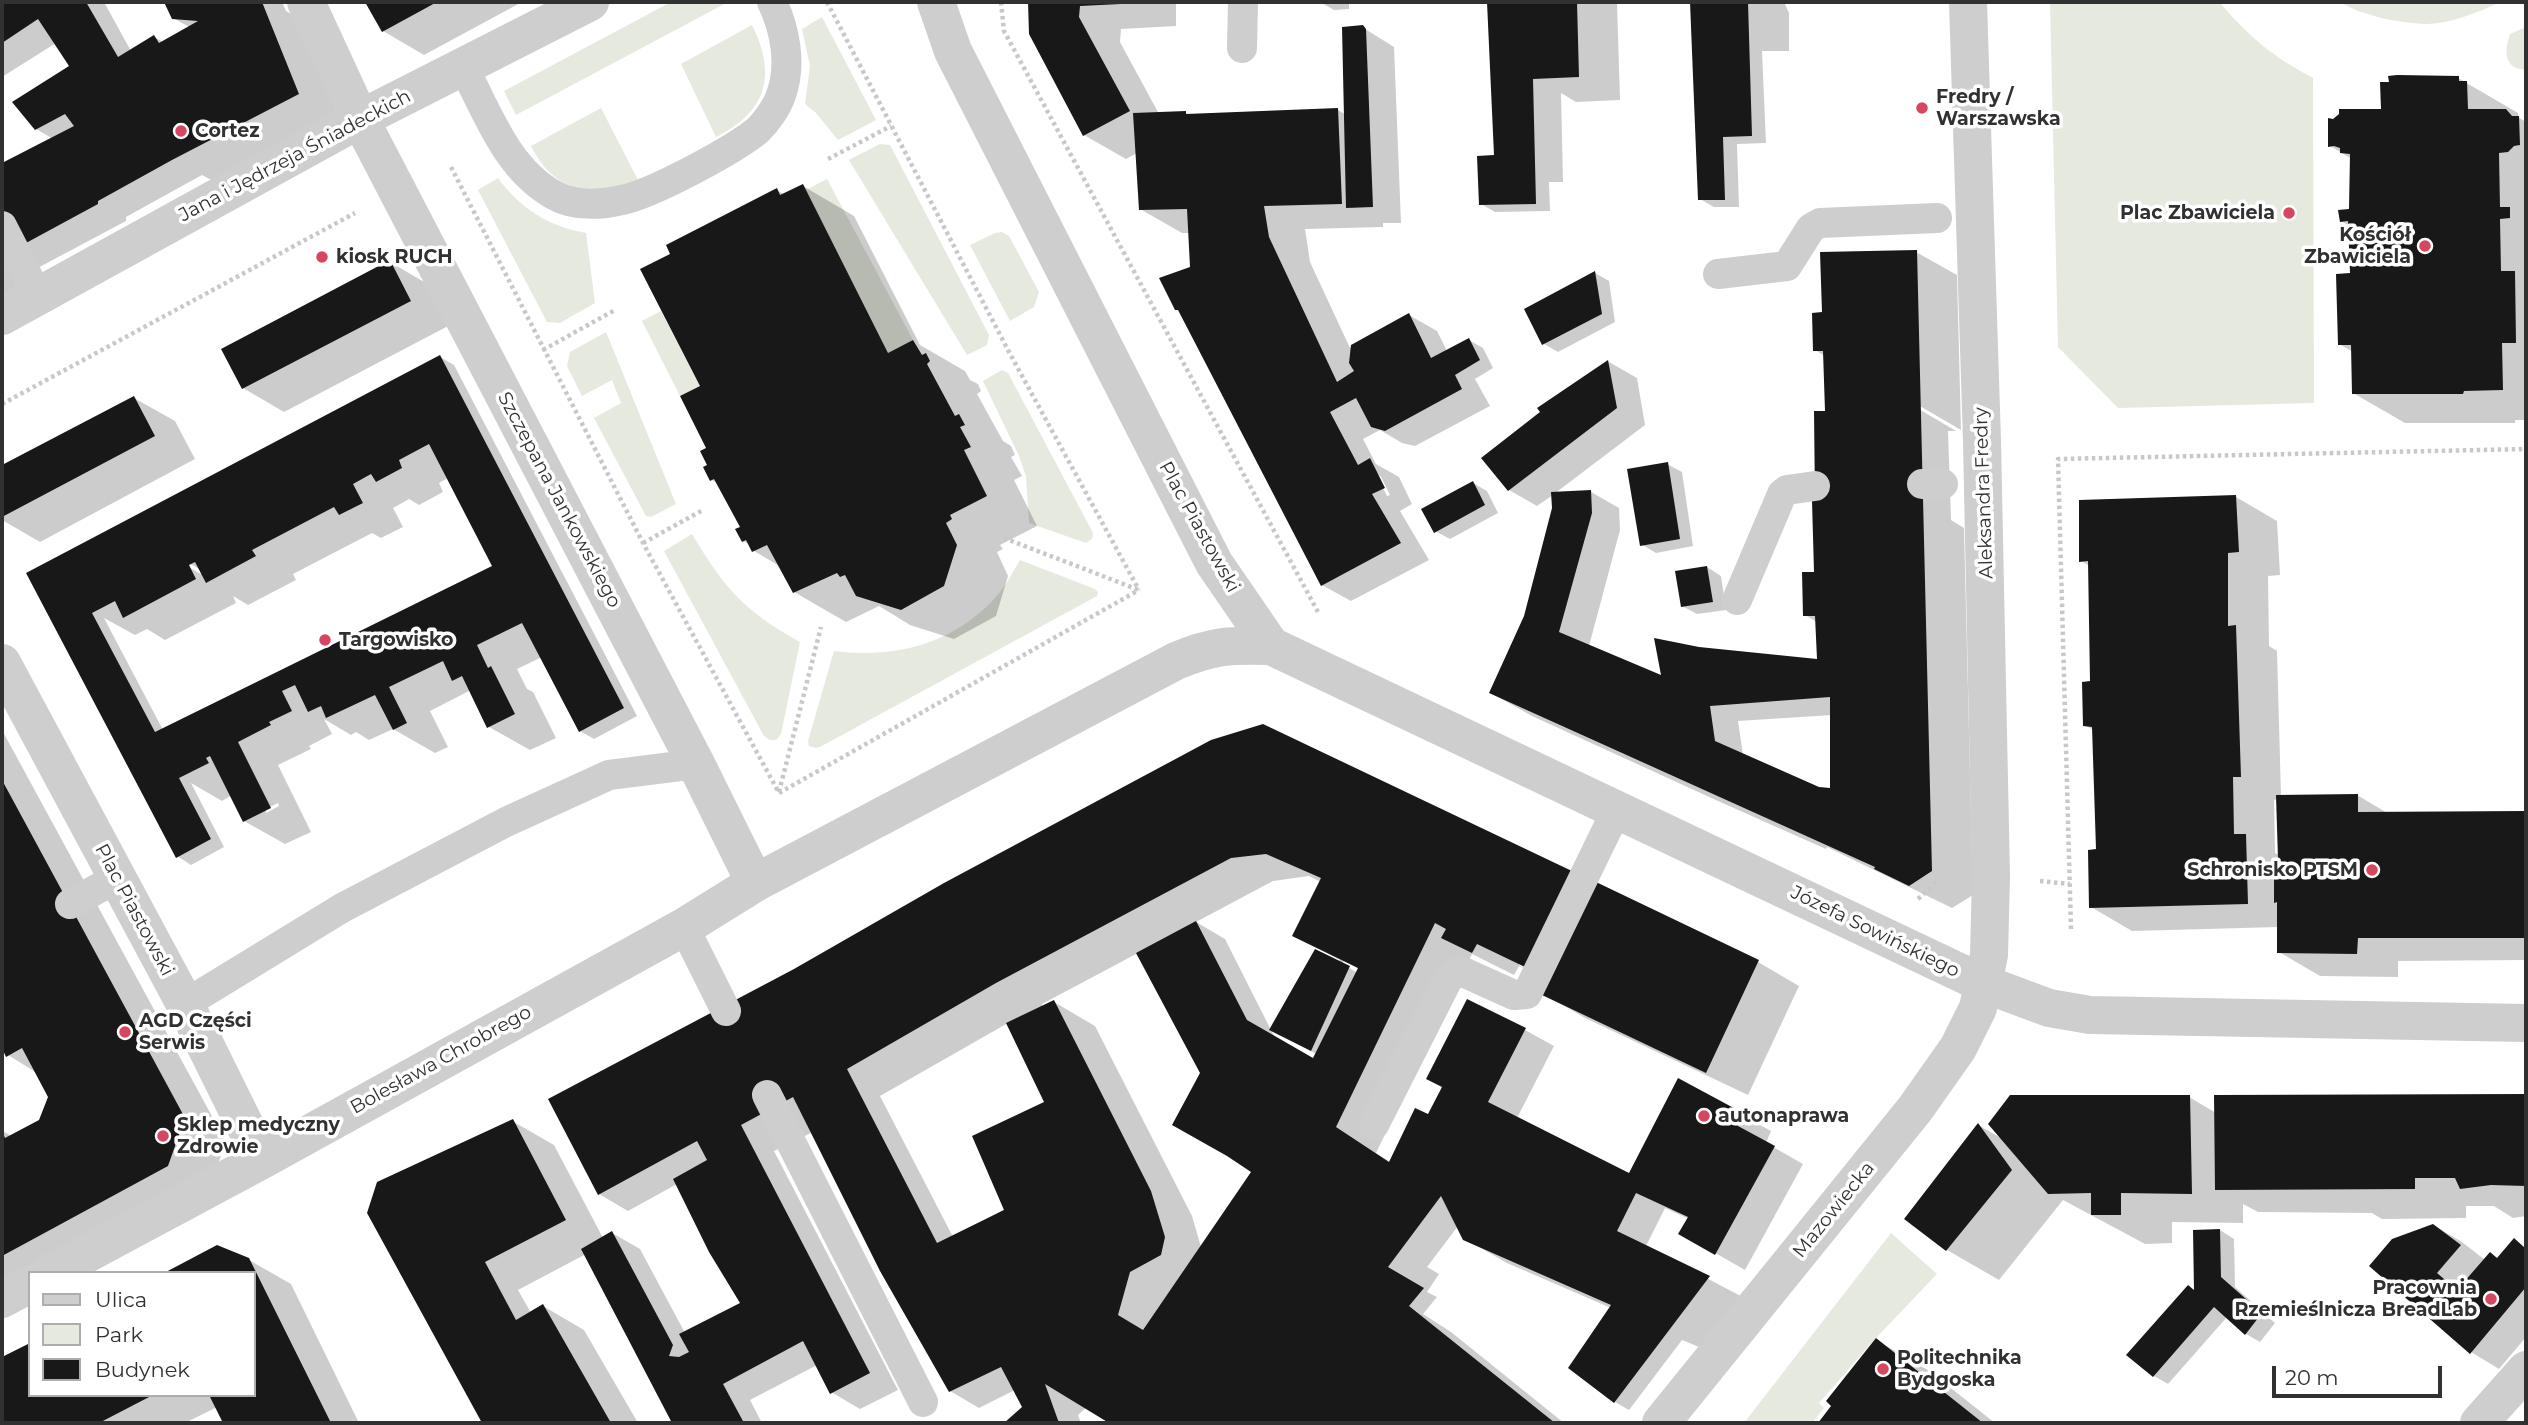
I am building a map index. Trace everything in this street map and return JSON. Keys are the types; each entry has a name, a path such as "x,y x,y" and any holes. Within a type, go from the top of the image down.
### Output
{"street":[{"name":"Szczepana Jankowskiego","path":"306,2 360,119 696,764 755,883"},
{"name":"Jana i Jędrzeja Śniadeckich","path":"2,316 360,119 590,2"},
{"name":"Plac Piastowski","path":"936,2 953,51 1214,563 1271,646"},
{"name":"Aleksandra Fredry","path":"1968,2 1991,850 1989,955 1982,984"},
{"path":"755,883 1176,661 1205,649 1231,645 1271,646"},
{"name":"Józefa Sowińskiego","path":"1271,646 1982,984 2049,1008 2090,1014 2526,1023"},
{"name":"Plac Piastowski","path":"2,663 185,1004 262,1160"},
{"name":"Bolesława Chrobrego","path":"55,1271 684,927 755,883"},
{"name":"Mazowiecka","path":"1661,1423 1929,1091 1958,1048 1978,1008 1982,984"},
{"path":"2,1299 28,1285"},
{"path":"2479,1423 2526,1370"}],"lane":[{"path":"464,68 512,159 537,185 569,202 603,204 624,200 652,189 741,143 760,128 781,95 786,71 786,50 779,17 772,2"},
{"path":"1242,48 1243,2"},
{"path":"1718,274 1787,267 1811,228 1820,223 1937,218"},
{"path":"2,226 38,296"},
{"path":"1737,600 1782,494 1787,490 1815,486"},
{"path":"185,1004 342,908 506,822 609,775 696,764"},
{"path":"1374,1125 1452,975 1463,972 1514,995 1527,994 1618,809"},
{"path":"66,895 112,869"},
{"path":"684,927 726,1011"},
{"path":"767,1095 923,1402"}],"path":[{"path":"827,2 1009,352 1139,590"},
{"path":"1001,2 1003,31 1319,613"},
{"path":"828,159 891,126"},
{"path":"451,167 643,542 779,793"},
{"path":"2,404 362,210"},
{"path":"543,350 615,310"},
{"path":"2071,929 2058,459 2526,449"},
{"path":"643,542 703,510"},
{"path":"1003,538 1139,590"},
{"path":"779,793 1139,590"},
{"path":"779,793 821,627"},
{"path":"1911,905 1946,873"}],"green space":[{"path":"671,2 728,2 516,115 504,91"},
{"path":"2050,2 2219,2 2262,45 2313,78 2314,403 2118,408 2058,347"},
{"path":"2340,2 2500,2 2464,17 2426,24 2382,18"},
{"path":"822,17 876,120 838,140 805,104 810,66 802,29"},
{"path":"752,25 764,60 762,90 747,116 716,137 681,64"},
{"path":"2526,27 2526,70 2510,63 2507,47 2510,34"},
{"path":"601,108 638,180 605,190 576,188 551,173 531,146"},
{"path":"880,144 890,145 989,335 987,345 967,355 849,160"},
{"path":"498,178 516,199 536,214 559,226 586,233 595,303 560,323 547,322 478,190"},
{"path":"827,179 913,340 888,353 806,190"},
{"path":"1002,232 1009,236 1039,292 1034,307 1010,321 970,245"},
{"path":"661,311 700,386 680,396 642,321"},
{"path":"606,332 676,504 651,517 646,516 594,418 621,403 612,380 582,396 567,366 570,352"},
{"path":"1002,370 1008,373 1093,533 1092,539 1086,543 1029,523 1026,476 983,381"},
{"path":"692,534 715,570 737,597 764,620 800,642 781,734 776,740 764,736 664,551"},
{"path":"1020,560 1095,589 1097,596 820,747 809,746 808,741 834,651 857,653 903,649 946,635 983,610 1003,588"},
{"path":"1891,1233 1937,1274 1819,1403 1824,1408 1812,1423 1744,1423"}],"building":[{"path":"2,2 86,2 118,57 154,35 159,43 198,21 172,19 164,2 262,2 299,94 172,160 2,256 2,163 74,126 65,114 35,130 12,102 69,66 38,19 2,43"},
{"path":"365,2 437,2 382,32"},
{"path":"1028,2 1121,2 1080,6 1079,17 1130,111 1083,136 1029,34"},
{"path":"1487,2 1577,2 1579,77 1533,79 1536,204 1479,205 1477,156 1494,155"},
{"path":"1690,2 1748,2 1752,136 1723,137 1725,200 1698,200"},
{"path":"1363,25 1366,29 1373,207 1346,208 1342,27"},
{"name":"Kościół Zbawiciela","path":"2388,76 2459,76 2459,81 2467,81 2468,109 2506,109 2512,116 2519,116 2520,145 2514,146 2508,152 2499,153 2500,207 2510,207 2510,218 2500,219 2501,271 2515,271 2516,343 2502,343 2503,390 2464,391 2463,394 2352,394 2351,345 2338,345 2336,274 2350,273 2348,221 2340,222 2338,210 2349,209 2350,154 2340,153 2340,148 2334,146 2328,147 2328,118 2333,119 2339,114 2339,109 2381,109 2380,82 2389,82"},
{"path":"1338,108 1342,204 1264,206 1269,237 1337,382 1354,371 1349,363 1351,345 1409,313 1431,358 1469,338 1480,360 1455,375 1462,389 1385,431 1371,427 1356,398 1330,412 1358,465 1370,458 1385,488 1372,494 1401,543 1321,586 1159,278 1190,267 1187,209 1139,210 1133,113 1186,111 1186,114"},
{"path":"803,184 888,353 913,340 922,355 926,353 930,361 927,364 955,416 959,414 965,425 960,427 971,447 964,450 987,496 950,515 952,519 946,523 957,545 944,586 901,610 856,596 845,575 840,577 837,573 793,593 767,545 752,552 746,540 742,542 735,529 740,527 714,479 710,481 703,467 707,465 700,451 706,448 680,396 700,386 640,269 670,254 666,245 777,188 780,195"},
{"path":"1917,250 1932,871 1909,886 1874,869 1875,867 1489,693 1524,616 1552,508 1551,492 1591,490 1592,513 1559,632 1661,675 1654,638 1699,647 1817,659 1815,616 1803,616 1802,572 1814,572 1814,411 1825,411 1823,351 1813,351 1812,313 1822,312 1820,252","holes":["1830,697 1830,788 1819,787 1715,741 1710,706"]},
{"path":"390,260 411,301 242,389 221,349"},
{"path":"1595,271 1602,314 1542,345 1524,309"},
{"path":"440,355 624,708 579,732 522,623 477,645 488,668 491,666 515,714 487,728 462,676 452,681 443,661 389,687 407,723 393,730 375,695 326,718 321,706 308,712 295,685 282,691 292,711 238,742 271,808 243,822 210,756 206,758 209,763 179,778 211,839 176,858 26,573","holes":["429,444 492,566 155,732 92,613 115,601 123,618 196,579 189,565 195,562 206,583 256,556 252,550 334,507 339,515 363,503 353,484 371,474 376,482 402,468 399,460"]},
{"path":"1608,360 1617,408 1508,491 1481,458 1540,412 1537,408"},
{"path":"134,396 155,436 2,517 2,465"},
{"path":"1668,462 1680,539 1640,546 1627,469"},
{"path":"1473,481 1485,505 1434,533 1421,509"},
{"path":"2236,495 2239,552 2228,553 2228,626 2236,625 2241,777 2233,777 2234,834 2246,834 2248,904 2089,908 2088,850 2096,849 2092,727 2083,726 2082,682 2090,681 2088,561 2079,562 2079,500"},
{"path":"1707,566 1713,602 1681,607 1675,571"},
{"path":"1263,724 1574,872 1527,968 1477,944 1472,953 1441,938 1446,929 1435,923 1336,1127 1389,1162 1415,1108 1428,1114 1442,1087 1426,1079 1467,999 1526,1028 1488,1102 1629,1173 1678,1078 1743,1113 1738,1126 1775,1146 1715,1255 1678,1234 1688,1217 1636,1193 1617,1231 1710,1276 1614,1403 1568,1368 1611,1305 1463,1240 1441,1196 1388,1267 1424,1288 1409,1306 1555,1423 1109,1423 1045,1384 1059,1423 1004,1423 1022,1407 1001,1367 949,1392 880,1271 793,1097 741,1125 870,1373 830,1394 803,1341 723,1384 744,1423 672,1423 581,1249 612,1231 673,1345 669,1356 679,1357 689,1352 679,1334 740,1303 709,1252 673,1179 707,1160 697,1141 598,1195 548,1099 794,969 944,883 1211,740","holes":["1266,854 1321,878 1292,936 1358,968 1313,1058 1247,1020 1196,921 1136,953 1200,1073 1172,1125 1251,1172 1143,1330 1118,1315 1130,1272 1161,1255 1165,1237 1151,1191 1054,1000 1006,1023 1044,1102 972,1136 1004,1210 937,1243 847,1069 996,983 1231,858"]},
{"path":"2,780 185,1118 168,1166 2,1256 2,1131 5,1138 39,1120 48,1097 22,1048 6,1057 2,1048"},
{"path":"2358,794 2358,812 2526,811 2526,938 2358,938 2357,954 2277,953 2277,902 2274,903 2274,858 2278,859 2276,795"},
{"path":"1596,882 1759,960 1706,1073 1542,995"},
{"path":"1315,949 1350,966 1311,1051 1269,1030"},
{"path":"2526,1094 2526,1186 2491,1185 2460,1189 2455,1178 2415,1178 2415,1189 2215,1190 2214,1095"},
{"path":"2010,1095 2190,1095 2192,1194 2121,1193 2121,1215 2091,1215 2091,1193 2048,1194 1988,1124"},
{"path":"513,1119 566,1220 485,1262 516,1320 543,1304 611,1423 482,1423 367,1213 377,1182"},
{"path":"1978,1123 2012,1170 1946,1251 1904,1219"},
{"path":"2433,1224 2461,1245 2437,1273 2457,1290 2490,1252 2497,1258 2514,1238 2526,1249 2526,1287 2470,1354 2369,1266 2392,1239"},
{"path":"2220,1229 2221,1277 2262,1313 2245,1335 2214,1307 2153,1377 2126,1355 2188,1285 2194,1290 2193,1230"},
{"path":"217,1245 249,1258 255,1271 168,1271"},
{"path":"256,1272 331,1423 223,1423 210,1397 256,1397"},
{"name":"Politechnika Bydgoska","path":"1876,1338 1983,1423 1818,1423 1831,1406 1826,1401"},
{"path":"28,1344 28,1397 149,1397 99,1423 2,1423 2,1357"}],"place":[{"name":"Fredry / Warszawska","path":"1922,108"},
{"name":"Cortez","path":"181,131"},
{"name":"Plac Zbawiciela","path":"2289,213"},
{"name":"Kościół Zbawiciela","path":"2425,246"},
{"name":"kiosk RUCH","path":"322,257"},
{"name":"Targowisko","path":"325,640"},
{"name":"Schronisko PTSM","path":"2372,870"},
{"name":"AGD Części Serwis","path":"125,1032"},
{"name":"autonaprawa","path":"1704,1116"},
{"name":"Sklep medyczny Zdrowie","path":"163,1136"},
{"name":"Pracownia Rzemieślnicza BreadLab","path":"2491,1299"},
{"name":"Politechnika Bydgoska","path":"1883,1369"}]}
